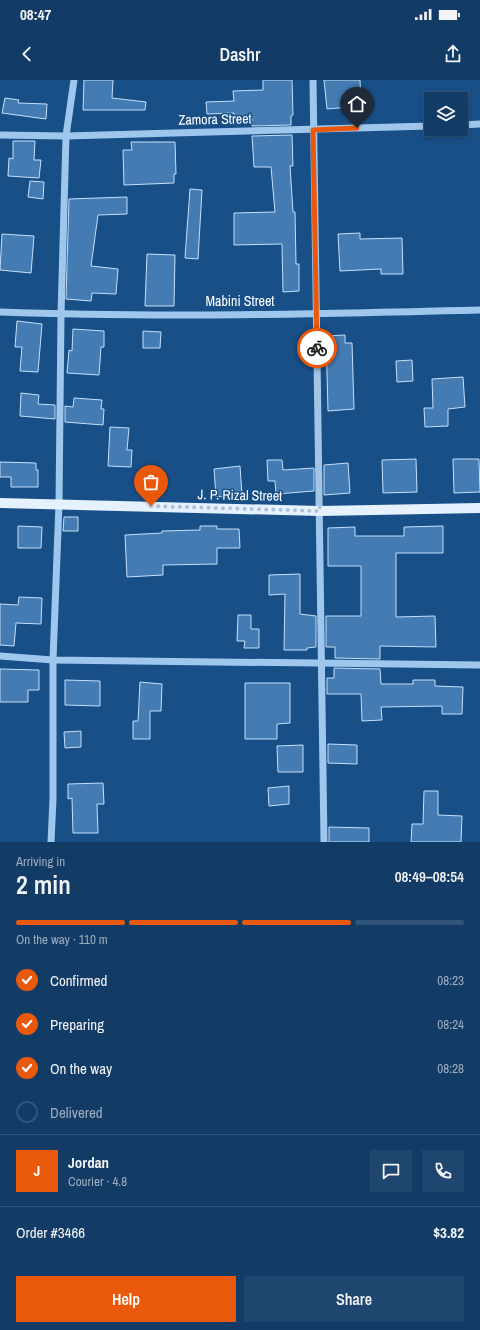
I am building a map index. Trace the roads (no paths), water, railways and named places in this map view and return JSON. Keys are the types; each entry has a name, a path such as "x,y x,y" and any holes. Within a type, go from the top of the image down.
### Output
{"main road":[{"name":"J. P. Rizal Street","path":"0,503 320,511 480,508"}],"street":[{"path":"51,842 53,799 53,660 59,504 61,315 66,136 74,80"},
{"path":"313,80 324,842"},
{"path":"468,125 480,124"},
{"name":"Zamora Street","path":"0,135 66,136 424,126"},
{"name":"Mabini Street","path":"0,312 61,315 316,314 480,310"},
{"path":"0,656 53,660 480,665"}]}
